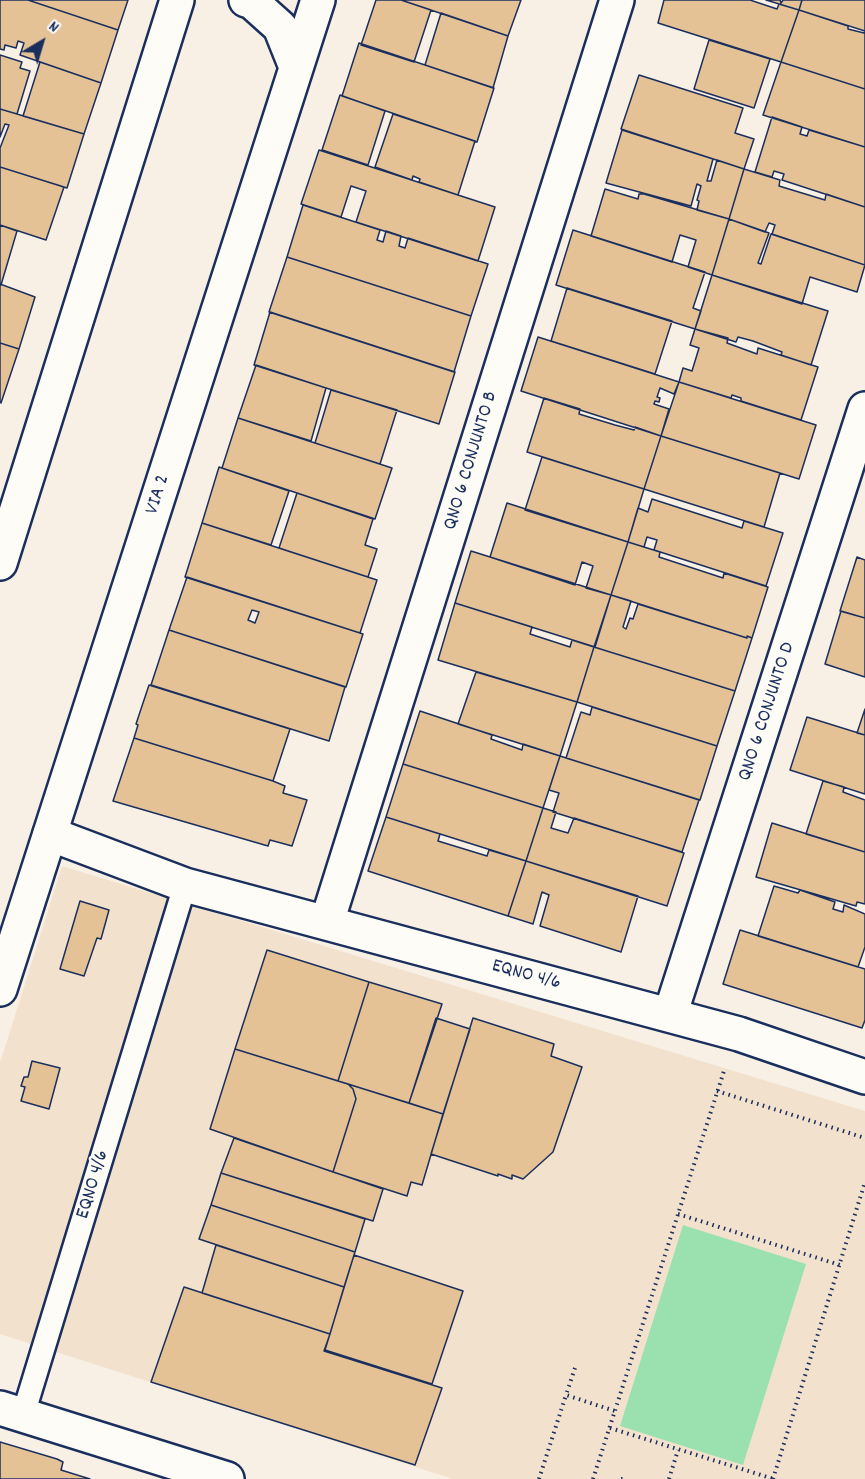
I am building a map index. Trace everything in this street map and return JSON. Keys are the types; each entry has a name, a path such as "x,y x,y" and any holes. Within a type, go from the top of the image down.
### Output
{"street":[{"path":"246,0 251,1 280,27 296,67"},
{"name":"VIA 2","path":"0,989 318,0"},
{"name":"QNO 6 CONJUNTO B","path":"327,922 617,0"},
{"path":"0,563 181,6"},
{"name":"QNO 6 CONJUNTO D","path":"670,1015 865,409"},
{"name":"EQNO 4/6","path":"50,834 185,885 739,1034 865,1077"},
{"name":"EQNO 4/6","path":"12,1411 145,1467 227,1479"}],"lane":[{"name":"EQNO 4/6","path":"12,1411 185,885"}],"path":[{"path":"593,1479 717,1091 739,1034"},
{"path":"717,1091 865,1138"},
{"path":"609,1428 773,1479 865,1182"},
{"path":"678,1214 840,1265"},
{"path":"539,1479 575,1368"},
{"path":"566,1395 615,1411"},
{"path":"669,1479 678,1450"}],"shaded area":[{"path":"62,866 865,1111 865,1479 453,1479 0,1334 0,1063"}],"green space":[{"path":"683,1225 806,1264 743,1465 620,1426"}],"building":[{"path":"0,0 28,0 118,30 101,83 20,55 24,43 18,41 16,48 5,45 4,50 0,49"},
{"path":"28,0 128,0 118,30"},
{"path":"376,0 401,0 431,10 414,62 361,45"},
{"path":"401,0 521,0 508,36"},
{"path":"664,0 750,0 777,9 779,4 799,10 781,62 658,23"},
{"path":"766,0 780,0 781,3 783,0 802,0 799,10"},
{"path":"802,0 865,0 865,31 799,10"},
{"path":"799,10 848,26 848,29 864,33 865,31 865,89 781,62"},
{"path":"441,13 508,36 493,88 425,65"},
{"path":"709,40 770,59 754,108 694,89"},
{"path":"359,43 494,88 477,142 342,96"},
{"path":"0,55 22,62 20,68 30,71 17,114 0,109"},
{"path":"40,62 101,83 84,134 23,116"},
{"path":"781,62 865,89 865,147 763,115"},
{"path":"639,75 743,108 735,133 754,139 744,169 621,129"},
{"path":"340,95 385,111 368,165 322,150"},
{"path":"0,109 84,134 67,188 0,167 0,148 9,125 5,124 0,137"},
{"path":"393,114 475,141 458,195 419,182 420,179 413,176 412,180 375,167"},
{"path":"772,117 802,127 800,134 807,136 809,130 865,147 865,207 782,180 784,174 774,171 772,177 755,172"},
{"path":"622,130 713,159 707,181 711,181 717,160 744,169 729,219 697,210 701,186 697,184 691,206 606,183"},
{"path":"319,150 495,207 478,261 356,222 366,191 351,186 341,217 301,204"},
{"path":"0,167 64,187 46,240 0,225"},
{"path":"744,169 780,180 779,186 825,200 826,194 865,207 865,265 772,234 775,225 769,223 765,232 729,219"},
{"path":"605,189 638,199 639,194 644,194 729,219 712,275 688,267 696,240 680,235 672,262 591,236"},
{"path":"303,205 380,230 377,240 383,242 386,231 401,236 399,246 405,248 408,238 488,264 471,316 287,257"},
{"path":"729,219 769,233 758,263 761,264 771,234 865,265 857,292 810,277 802,304 712,275"},
{"path":"0,225 17,231 1,285 0,284"},
{"path":"573,230 705,272 693,308 701,311 695,329 556,285"},
{"path":"287,257 471,316 454,372 269,312"},
{"path":"712,275 828,311 811,365 781,355 782,352 753,341 738,337 736,342 695,329"},
{"path":"0,284 35,297 19,349 0,343"},
{"path":"567,288 672,321 655,374 551,341"},
{"path":"270,312 455,372 439,424 254,365"},
{"path":"695,329 728,338 727,343 757,354 758,348 818,367 801,420 741,401 741,398 732,395 731,398 679,382 683,368 692,371 699,348 690,345"},
{"path":"538,337 679,382 674,394 660,388 657,397 660,398 659,402 655,401 654,404 669,409 661,436 521,391"},
{"path":"0,343 19,349 1,403 0,402"},
{"path":"256,365 326,388 311,441 238,418"},
{"path":"679,382 816,425 799,479 661,436"},
{"path":"331,390 397,410 380,464 315,443"},
{"path":"544,398 580,409 579,414 634,430 635,427 661,436 644,489 527,452"},
{"path":"238,418 392,468 375,519 222,468"},
{"path":"661,436 780,473 764,527 644,489"},
{"path":"542,457 644,489 628,542 525,510"},
{"path":"219,467 289,491 271,545 202,523"},
{"path":"297,493 373,519 365,545 377,549 368,577 279,548"},
{"path":"652,499 742,528 744,521 783,533 766,586 654,550 657,540 647,537 644,547 628,542 638,508 648,512"},
{"path":"507,503 628,542 611,595 586,588 593,566 582,562 575,585 490,557"},
{"path":"202,523 377,580 360,633 185,577"},
{"path":"628,542 660,552 659,557 723,578 724,573 768,587 752,638 611,595"},
{"path":"471,551 611,595 595,647 455,603"},
{"path":"857,557 865,560 865,618 840,611"},
{"path":"187,577 363,634 346,687 169,630","holes":["252,610 259,612 255,623 248,620"]},
{"path":"611,595 631,601 623,627 626,629 630,618 633,619 638,604 752,638 735,691 594,647"},
{"path":"455,603 532,627 530,634 570,647 572,640 594,647 577,702 438,660"},
{"path":"841,611 865,618 865,677 825,664"},
{"path":"169,630 345,687 329,741 151,685"},
{"path":"594,647 735,691 717,746 577,702"},
{"path":"476,672 577,702 560,756 458,724"},
{"path":"149,685 290,729 273,781 134,738 138,725 136,724"},
{"path":"592,707 717,746 700,800 566,758 581,712 590,715"},
{"path":"865,709 865,735 857,733"},
{"path":"420,711 492,735 491,739 522,750 523,744 560,756 543,808 403,764"},
{"path":"807,717 865,735 865,794 790,770"},
{"path":"134,738 273,781 285,786 283,793 307,800 292,846 270,840 268,846 113,801"},
{"path":"560,756 699,800 682,852 553,812 559,793 549,790"},
{"path":"403,764 543,808 526,861 386,817"},
{"path":"823,781 844,787 843,792 865,800 865,852 806,834"},
{"path":"543,808 556,812 551,828 568,833 574,818 684,853 667,906 526,861"},
{"path":"386,817 440,834 438,841 487,856 489,850 526,861 508,916 368,871"},
{"path":"772,823 865,852 865,904 857,902 856,906 756,877"},
{"path":"526,861 638,896 621,952 540,926 549,895 542,892 533,924 508,916"},
{"path":"774,886 798,893 800,890 835,902 833,909 843,912 844,905 865,914 865,947 858,967 758,936"},
{"path":"80,901 109,910 101,939 97,938 84,976 60,969"},
{"path":"740,930 865,969 865,1020 862,1028 723,984"},
{"path":"267,950 369,982 338,1081 235,1049"},
{"path":"369,982 442,1004 409,1103 338,1081"},
{"path":"436,1018 470,1029 443,1114 409,1103"},
{"path":"473,1018 554,1044 551,1056 582,1067 553,1152 523,1179 512,1175 512,1179 498,1174 498,1176 431,1154"},
{"path":"235,1049 348,1084 353,1089 356,1099 333,1172 210,1129"},
{"path":"32,1061 60,1068 49,1109 21,1101 25,1087 21,1086 24,1077 28,1077"},
{"path":"348,1084 443,1114 422,1185 411,1182 407,1196 333,1172 356,1099 353,1089"},
{"path":"234,1138 383,1189 373,1221 221,1173"},
{"path":"221,1173 365,1219 355,1252 211,1205"},
{"path":"211,1205 355,1252 344,1287 199,1239"},
{"path":"216,1245 344,1287 330,1334 202,1293"},
{"path":"354,1255 463,1291 432,1384 325,1350"},
{"path":"184,1287 330,1334 324,1351 442,1388 415,1465 151,1382"},
{"path":"0,1442 57,1459 63,1462 61,1470 90,1479 0,1479"}]}
